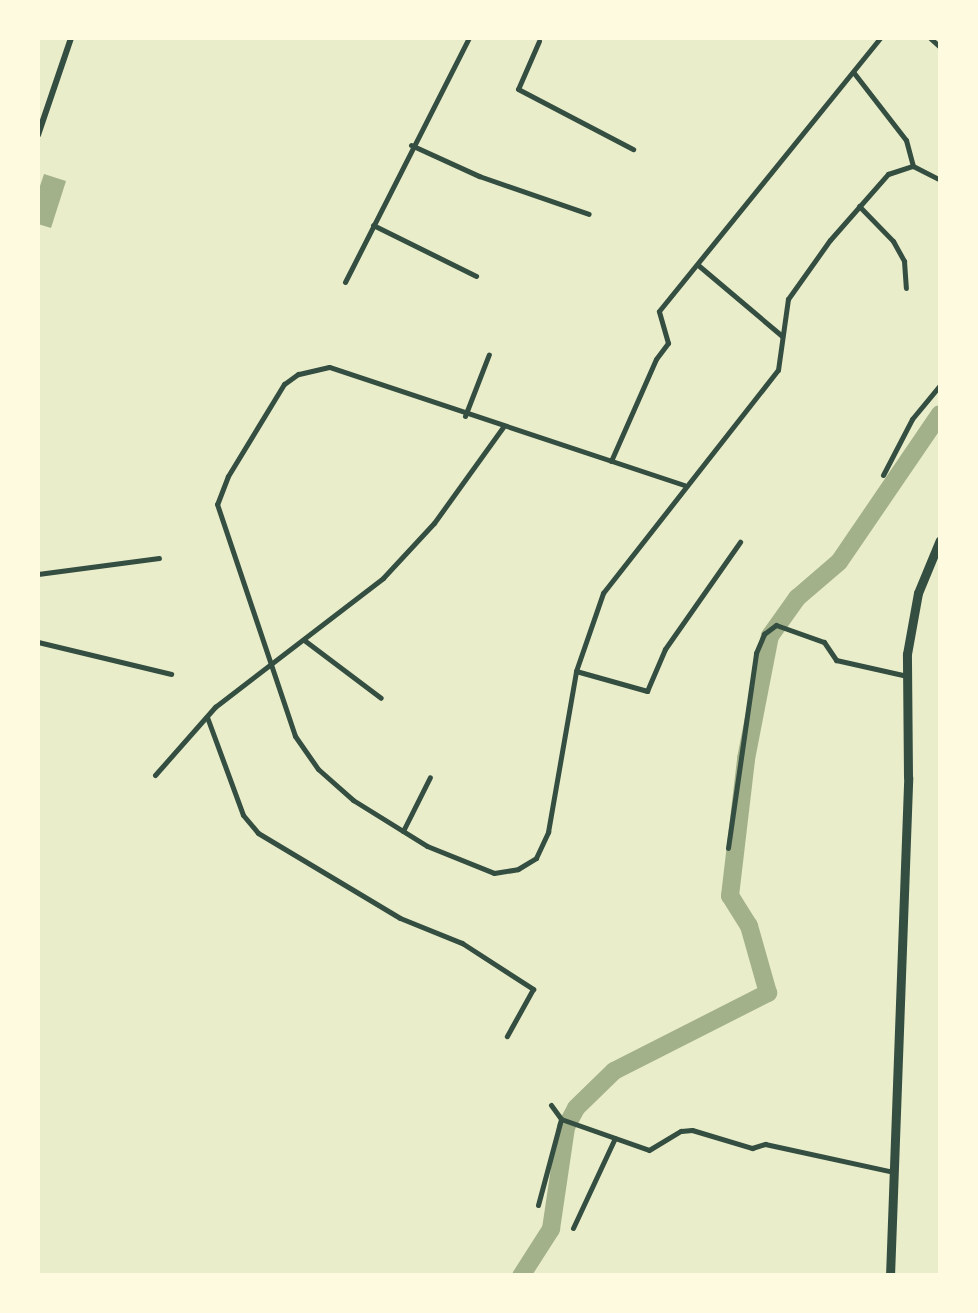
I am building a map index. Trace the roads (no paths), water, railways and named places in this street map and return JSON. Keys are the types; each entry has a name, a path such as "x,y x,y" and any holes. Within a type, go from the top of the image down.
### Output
{"main road":[{"path":"890,1276 910,622 940,540"}],"street":[{"path":"38,131 71,38"},
{"path":"346,282 411,145 469,38"},
{"path":"610,462 656,359 668,343 659,311 880,38"},
{"path":"930,38 940,47"},
{"path":"538,39 518,89 634,149"},
{"path":"854,73 906,140 913,166"},
{"path":"411,145 479,176 589,214"},
{"path":"684,485 465,416 329,367 298,374 284,384 228,476 217,504 295,736 318,769 353,800 426,846 494,873 518,870 536,858 548,832 576,671 603,594 684,485 778,370 788,300 860,206 888,174 913,166 940,180"},
{"path":"860,206 893,241 904,261 906,288"},
{"path":"372,225 476,276"},
{"path":"698,266 782,336"},
{"path":"465,416 490,354"},
{"path":"883,476 912,419 940,386"},
{"path":"155,776 207,717 384,578 434,523 503,427"},
{"path":"576,671 647,691 665,649 740,542"},
{"path":"38,574 158,558"},
{"path":"728,848 758,645 778,626 824,642 836,660 907,676"},
{"path":"304,640 381,698"},
{"path":"38,642 172,674"},
{"path":"207,717 243,815 258,833 400,918 462,943 532,989 507,1036"},
{"path":"403,831 430,777"},
{"path":"551,1105 564,1119 654,1150 681,1131 692,1130 752,1148 765,1144 893,1172"},
{"path":"538,1205 564,1119"},
{"path":"573,1228 615,1138"}],"waterway":[{"path":"521,1276 551,1229 566,1127 576,1108 614,1071 768,993 749,926 730,896 746,759 770,636 797,598 839,562 940,414"}]}
